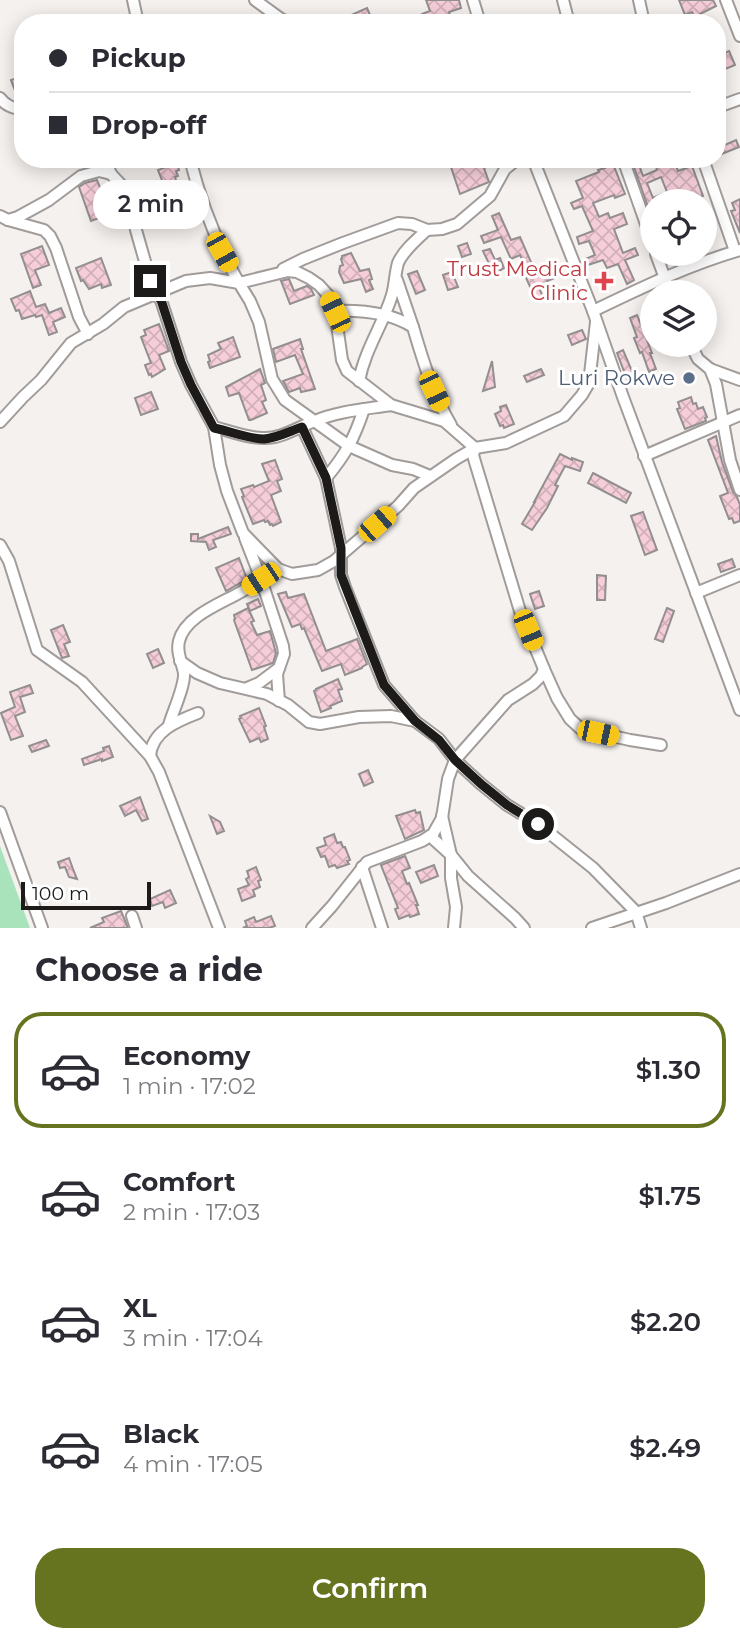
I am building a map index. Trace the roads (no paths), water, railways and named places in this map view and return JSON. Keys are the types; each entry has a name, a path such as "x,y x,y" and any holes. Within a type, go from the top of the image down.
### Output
{"street":[{"path":"254,0 274,14"},
{"path":"726,0 740,36"},
{"path":"0,98 3,103 14,108"},
{"path":"109,168 125,188 131,201 136,230 154,293 161,300 172,340 191,385 214,428 227,491 283,646 284,654 277,674 279,701"},
{"path":"193,168 222,252 250,301 268,363 278,390 285,400 349,446 392,465 430,476"},
{"path":"276,273 303,259 398,223 412,224 427,230 457,225 490,196 506,168"},
{"path":"536,168 740,710"},
{"path":"626,168 640,207"},
{"path":"594,316 664,277 738,250 706,168"},
{"path":"4,218 26,213 82,176 99,171 111,174"},
{"path":"4,218 44,230 50,236 57,248 79,317 88,334"},
{"path":"359,381 365,357 384,315 398,263 427,230"},
{"path":"660,266 665,280"},
{"path":"0,422 41,380 68,346 124,307 186,281 211,278 239,282 288,271 309,278 328,295 335,312 342,360 347,371 391,405 444,421 475,448"},
{"path":"396,278 427,376 453,428"},
{"path":"335,312 384,315 401,319 413,327"},
{"path":"243,533 278,569 292,574 318,570 334,561 398,506 414,488 456,458 475,448 506,443 564,415 589,383 594,316"},
{"path":"697,357 710,369 740,380"},
{"path":"710,369 716,384 730,460 740,490"},
{"path":"214,428 264,439 315,421 391,405"},
{"path":"326,478 343,458 355,436 364,409"},
{"path":"644,456 740,415"},
{"path":"302,427 326,478 341,554 341,575 384,685 415,721 439,740 455,760 507,805 538,824 593,868 636,912 641,928"},
{"path":"475,448 473,455 520,611 557,698 570,719 580,729 661,746"},
{"path":"0,545 9,561 37,650 82,682 150,756 159,772 219,928"},
{"path":"169,725 183,681 179,639 196,617 278,569"},
{"path":"696,593 740,575"},
{"path":"180,661 197,673 220,683 267,694 309,722 320,724 359,717 391,716 415,721"},
{"path":"247,688 259,683 279,668"},
{"path":"312,928 367,862 422,841 433,834 442,816 448,779 455,760 508,700 533,684 544,668"},
{"path":"150,756 153,740 180,720 198,713"},
{"path":"0,812 42,928"},
{"path":"442,816 451,855 451,877 456,907 454,928"},
{"path":"430,836 524,928"},
{"path":"362,867 382,928"},
{"path":"592,928 740,874"},
{"path":"132,916 136,928"}],"place":[{"name":"Trust Medical Clinic","path":"604,281"},
{"name":"Luri Rokwe","path":"689,378"}]}
